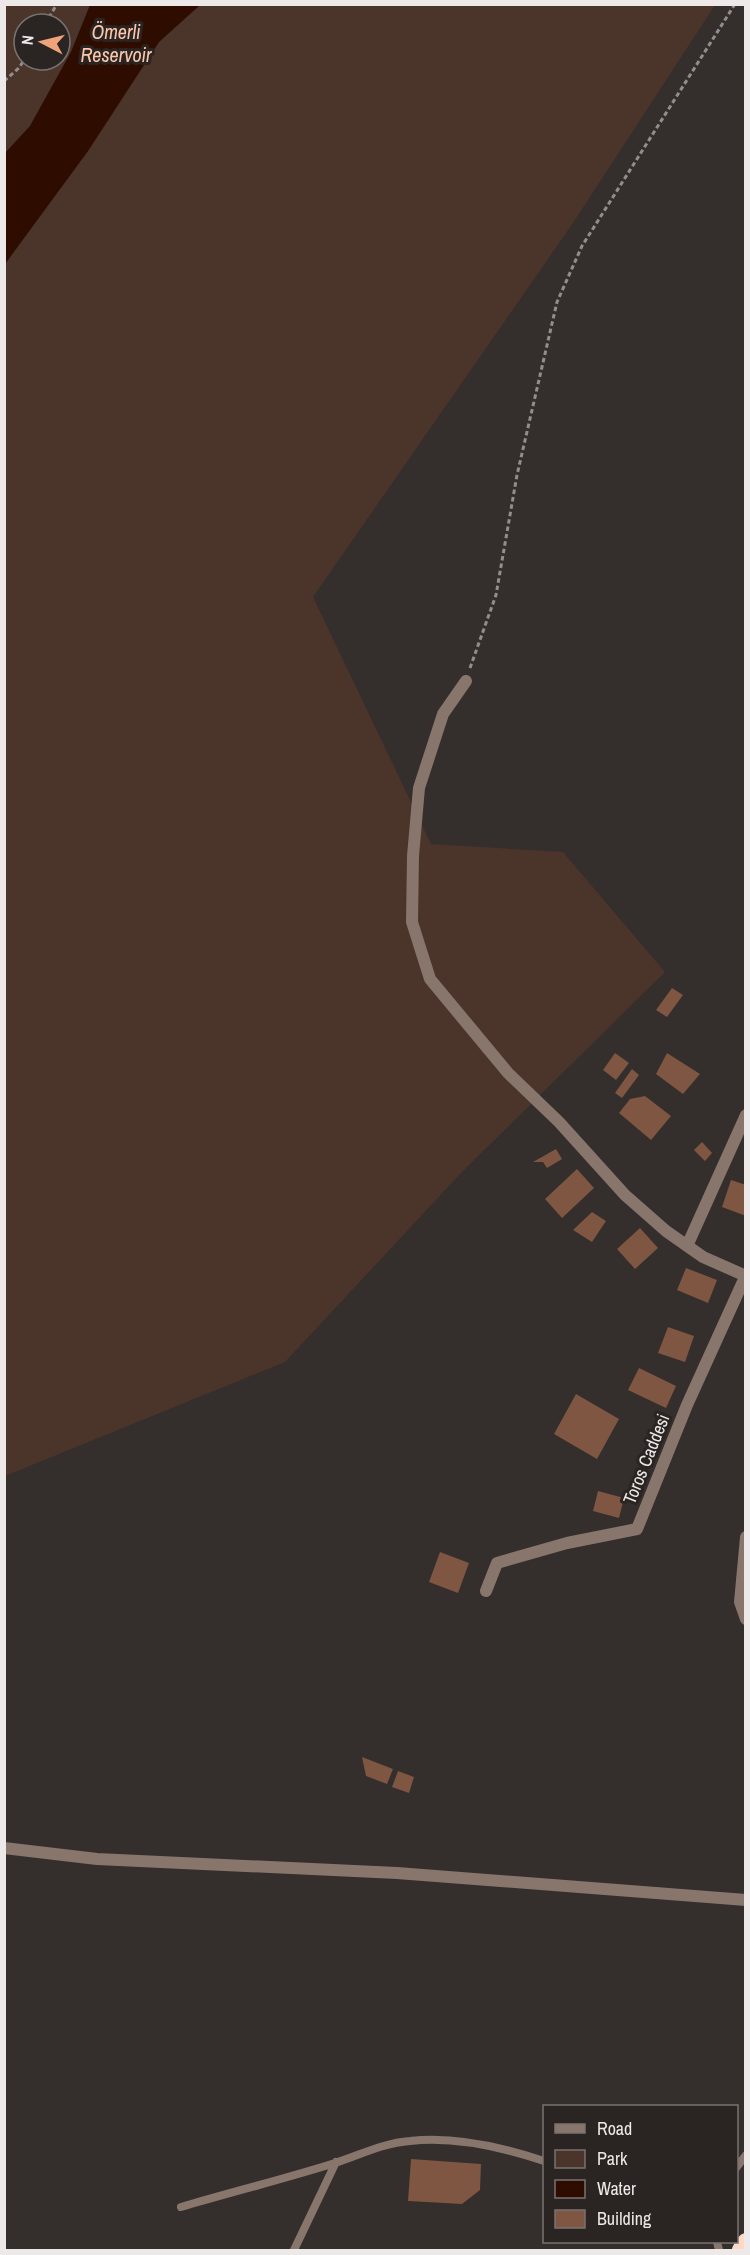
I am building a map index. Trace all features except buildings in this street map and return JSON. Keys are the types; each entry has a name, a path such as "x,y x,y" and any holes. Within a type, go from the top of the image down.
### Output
{"highway":[{"path":"741,2250 746,2242"}],"street":[{"path":"466,681 442,714 419,788 413,856 412,922 430,979 508,1073 559,1122 626,1195 666,1231 703,1257 745,1276"},
{"path":"687,1246 746,1115"},
{"name":"Toros Caddesi","path":"486,1591 497,1563 567,1543 637,1529 687,1405 745,1276"},
{"path":"746,1537 740,1602 746,1619"},
{"path":"4,1848 97,1859 397,1873 746,1900"}],"lane":[{"path":"181,2207 336,2163 386,2144 438,2139 469,2142 543,2161"},
{"path":"294,2250 336,2163"}],"path":[{"path":"466,681 496,596 517,475 556,302 582,246 735,4"}],"green space":[{"path":"5,5 90,5 72,50 72,12 12,12 12,72 60,72 30,126 5,153"},
{"path":"200,5 715,5 573,223 313,597 431,844 563,852 665,972 461,1173 285,1362 5,1476 5,264 88,151 159,42"}],"water":[{"name":"Ömerli Reservoir","path":"90,5 200,5 159,42 88,151 5,264 5,153 30,126 60,72 72,72 72,50"}]}
